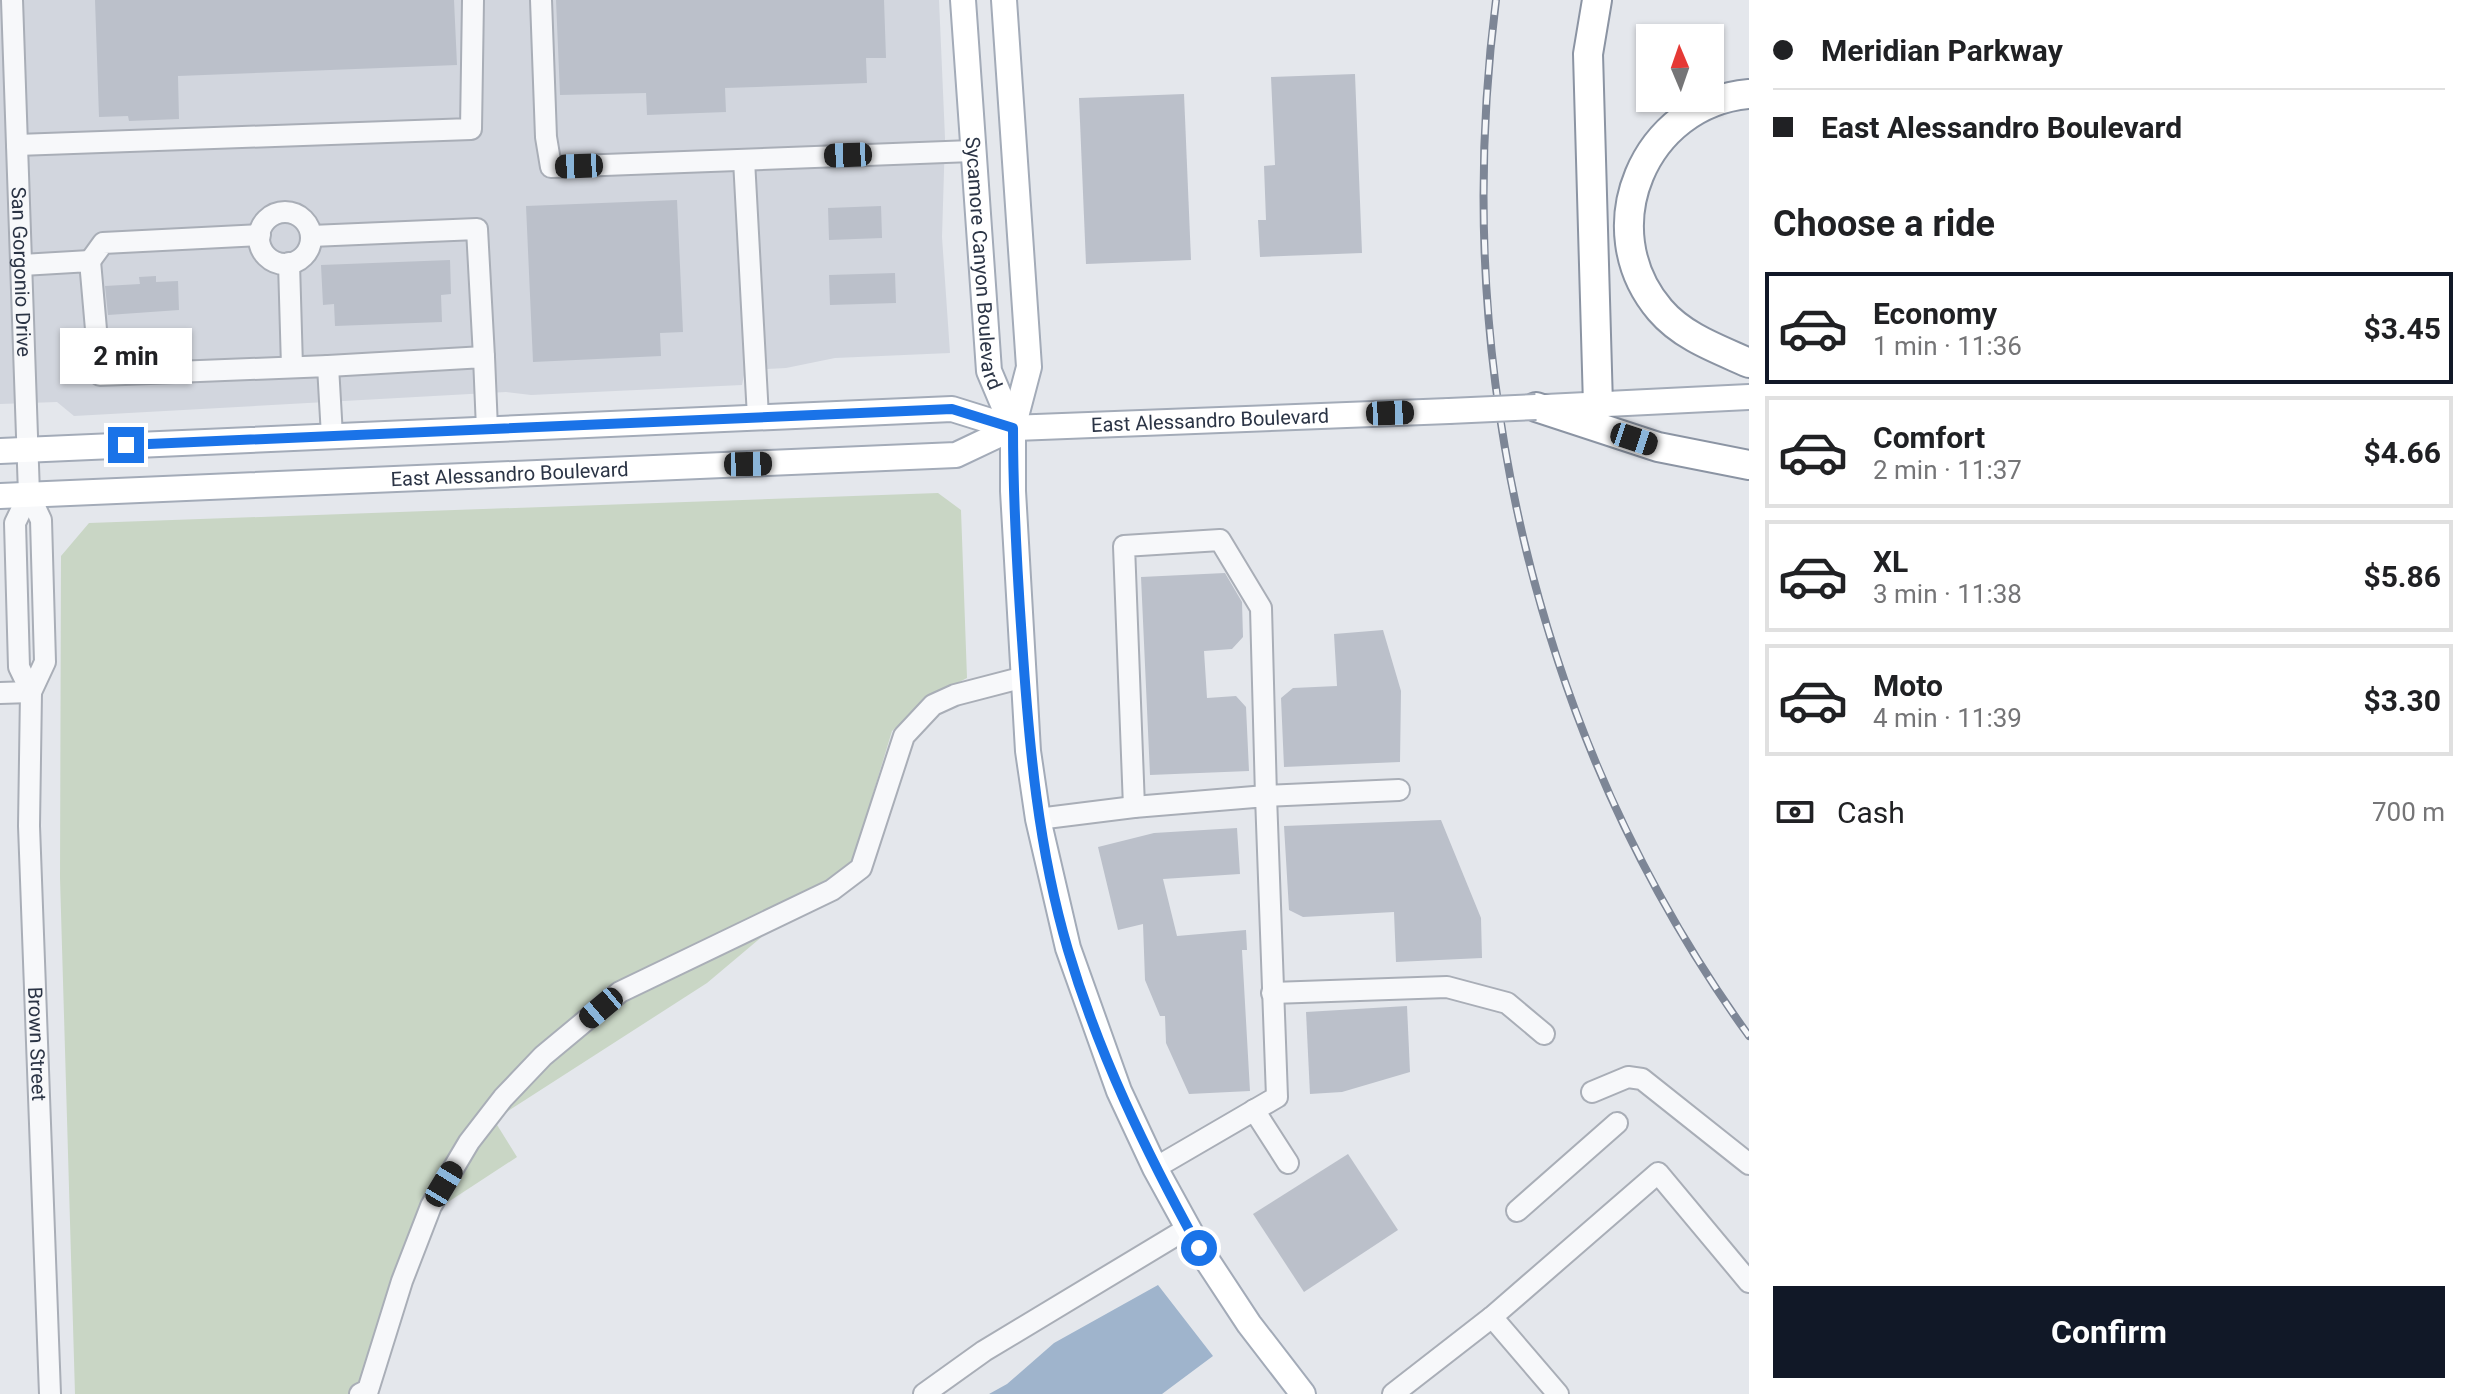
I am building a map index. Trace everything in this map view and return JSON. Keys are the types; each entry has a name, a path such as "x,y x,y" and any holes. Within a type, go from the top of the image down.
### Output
{"highway":[{"path":"1597,0 1588,54 1598,405"},
{"path":"1749,94 1733,96 1696,109 1668,129 1650,150 1637,176 1628,221 1637,269 1661,311 1703,343 1749,363"},
{"path":"1536,407 1658,447 1749,465"}],"main road":[{"name":"Sycamore Canyon Boulevard","path":"963,0 989,371 1013,428"},
{"name":"Sycamore Canyon Boulevard","path":"1004,0 1029,367 1013,428"},
{"name":"East Alessandro Boulevard","path":"0,451 952,409 1013,428 1749,397"},
{"name":"East Alessandro Boulevard","path":"0,496 956,455 1013,428"},
{"path":"1013,428 1013,491 1028,751 1038,819 1068,948 1093,1026 1155,1168 1188,1228 1249,1324 1303,1394"}],"street":[{"name":"San Gorgonio Drive","path":"12,0 11,137 22,265 28,449"},
{"path":"11,137 471,129 473,0"},
{"path":"541,0 546,137 551,167 972,151"},
{"path":"744,160 758,417"},
{"path":"281,212 298,215 311,236 308,251 289,263 268,256 260,235 267,220 281,212"},
{"path":"311,236 477,229 487,429"},
{"path":"260,235 103,243 90,261 100,375 484,357"},
{"path":"22,265 90,261"},
{"path":"289,263 292,367"},
{"path":"328,366 332,436"},
{"name":"Brown Street","path":"28,449 29,494 15,523 19,667 31,692 29,826 50,1394"},
{"path":"1134,807 1124,546 1220,540 1261,608 1277,1097 1155,1168"},
{"path":"360,1394 368,1390 402,1281 431,1206 469,1142 503,1098 543,1056 620,992 832,890 861,868 904,736 933,705 955,695 1024,677"},
{"path":"0,693 31,692"},
{"path":"1038,819 1266,796 1399,790"},
{"path":"1272,993 1447,987 1507,1003 1544,1034"},
{"path":"1592,1092 1628,1077 1642,1079 1749,1164"},
{"path":"1254,1110 1288,1163"},
{"path":"1517,1211 1617,1123"},
{"path":"1393,1394 1492,1317 1658,1173 1749,1282"},
{"path":"924,1394 984,1351 1188,1228"},
{"path":"1492,1317 1558,1394"}],"shaded area":[{"path":"0,0 939,0 945,138 942,237 950,353 835,358 786,368 745,370 742,385 531,395 506,392 74,416 57,402 0,404"}],"green space":[{"path":"938,493 961,510 967,678 928,698 892,731 853,860 707,983 494,1120 517,1157 439,1208 371,1394 75,1394 60,878 61,556 89,523"}],"water":[{"path":"1158,1285 1213,1356 1162,1394 989,1394 1007,1384 1054,1343"}],"building":[{"path":"95,0 454,0 457,65 178,76 179,119 129,121 128,116 99,117"},
{"path":"556,0 884,0 886,58 866,58 867,83 725,88 726,112 647,115 646,93 560,95"},
{"path":"1355,74 1362,253 1260,257 1258,220 1266,220 1264,166 1275,165 1271,77"},
{"path":"1184,94 1191,260 1086,264 1079,98"},
{"path":"677,200 683,332 660,333 661,356 533,362 526,206"},
{"path":"881,206 882,238 829,240 828,208"},
{"path":"450,260 451,294 441,295 442,322 335,326 334,304 323,305 321,265"},
{"path":"895,273 896,303 830,305 829,275"},
{"path":"156,276 156,282 178,281 179,310 108,315 105,286 140,284 139,277"},
{"path":"1225,573 1242,602 1243,637 1232,649 1204,651 1207,698 1236,696 1246,707 1249,771 1150,775 1141,577"},
{"path":"1383,630 1401,691 1400,762 1284,767 1281,698 1293,688 1337,686 1334,634"},
{"path":"1441,820 1481,918 1482,958 1396,962 1394,912 1303,917 1289,910 1284,826"},
{"path":"1237,828 1240,874 1163,879 1177,936 1246,930 1247,950 1242,950 1250,1091 1189,1094 1166,1043 1165,1016 1160,1016 1145,980 1143,924 1118,930 1098,847 1154,833"},
{"path":"1407,1006 1410,1072 1342,1092 1310,1094 1306,1012"},
{"path":"1348,1154 1398,1230 1304,1292 1253,1214"}],"railway":[{"path":"1496,0 1485,136 1486,273 1499,408 1524,542 1562,673 1612,799 1674,921 1749,1036"}],"route":[{"path":"126,445 952,409 1013,428 1013,491 1028,751 1038,819 1068,948 1093,1026 1155,1168 1199,1248"}]}
